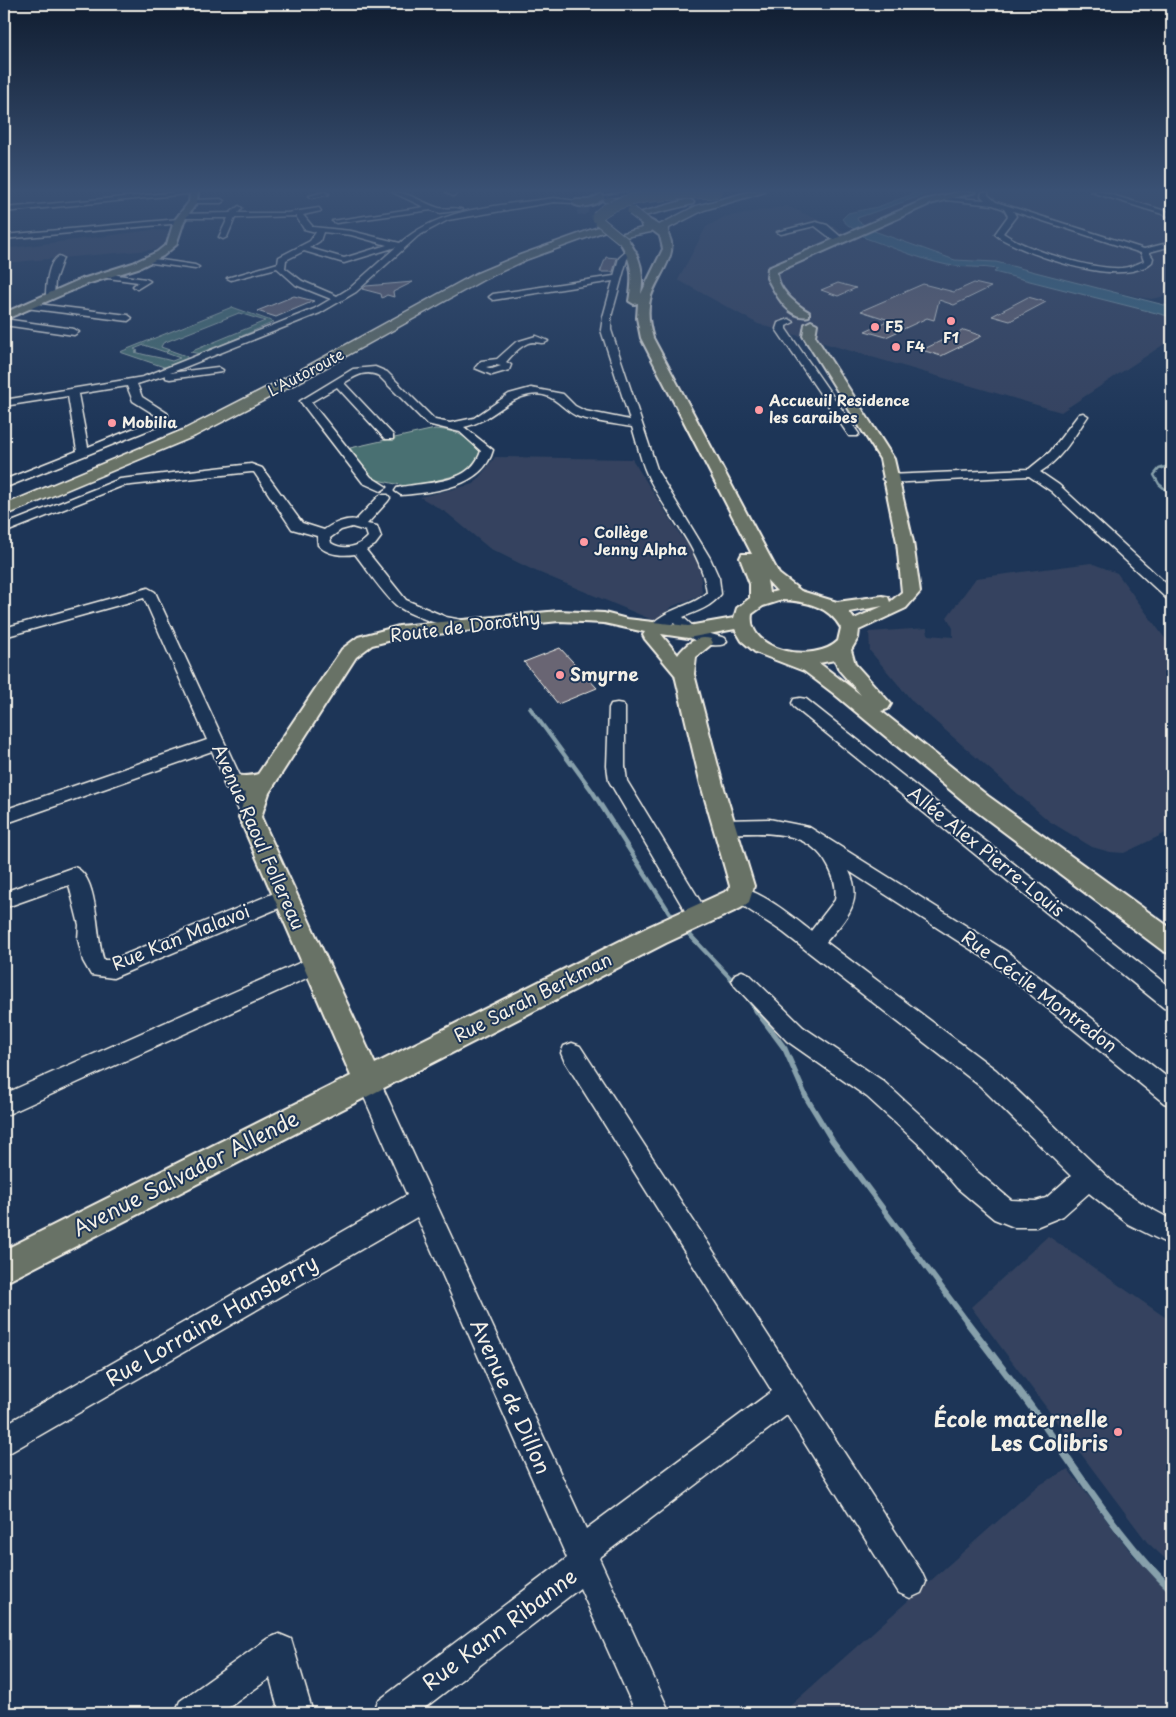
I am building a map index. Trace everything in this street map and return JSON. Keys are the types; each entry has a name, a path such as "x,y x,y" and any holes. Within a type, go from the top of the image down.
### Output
{"highway":[{"name":"L'Autoroute","path":"4,502 93,468 221,410 456,283 484,272"},
{"name":"L'Autoroute","path":"4,511 149,452 230,414 490,272"},
{"path":"479,277 490,272"}],"main road":[{"path":"4,317 112,272"},
{"path":"639,272 633,307 635,331 758,579 759,600"},
{"path":"654,272 641,308 644,330 772,576 794,595"},
{"path":"772,272 772,278 790,316 808,327 878,448 890,479 903,558 904,580 911,592 904,601 862,620 850,628"},
{"path":"790,316 808,327"},
{"path":"723,483 782,570 795,582 822,594 849,597 875,594 904,580"},
{"path":"834,608 877,603 891,596 904,580"},
{"path":"794,659 821,658 841,648 847,642 850,628 847,621 834,608 809,597 794,595 769,597 759,600 744,613 741,622 744,633 753,643 771,653 794,659 811,667 827,678 980,802 1172,943"},
{"name":"Route de Dorothy","path":"250,817 258,792 324,688 349,653 365,641 399,632 574,615 604,618 654,632"},
{"path":"740,895 742,886 723,828 684,674 685,658 704,638 741,622"},
{"path":"654,632 676,641 704,638 753,643"},
{"path":"654,632 684,674"},
{"path":"841,648 846,666 860,683 883,707 919,738 1021,820 1172,926"},
{"path":"235,783 249,786 266,780"},
{"name":"Avenue Raoul Follereau","path":"250,817 314,965 368,1081"},
{"name":"Rue Sarah Berkman","path":"368,1081 698,915 732,902 740,895"},
{"name":"Avenue Salvador Allende","path":"4,1267 368,1081"}],"street":[{"path":"50,297 51,280 54,272"},
{"path":"231,278 254,272"},
{"path":"283,272 326,296 340,299"},
{"path":"145,380 193,356 317,311 340,299 368,272"},
{"path":"619,272 607,317 606,330 652,472 703,558 712,578 714,594 712,598 677,614 654,632"},
{"path":"103,275 146,281 137,286"},
{"path":"493,298 571,289 617,278"},
{"path":"29,306 128,318"},
{"path":"790,316 781,325 781,329 809,373 817,381 854,434"},
{"path":"4,322 74,332"},
{"path":"543,341 535,339 524,341 500,367 519,385 554,394 564,400 575,411 612,420 635,419"},
{"path":"4,403 218,370"},
{"path":"361,370 380,372 429,420 448,426 464,430 486,447 487,453 473,473 419,490 401,492 395,497 382,493 367,480 305,401 361,370"},
{"path":"338,382 389,436"},
{"path":"4,484 162,421 162,415 136,399 131,383"},
{"path":"448,426 477,421 510,398 519,385"},
{"path":"72,392 83,451"},
{"path":"890,479 1032,472 1055,453 1083,416"},
{"path":"474,437 477,421"},
{"path":"4,529 120,483 251,468 258,470 297,526 325,534"},
{"path":"1032,472 1055,488 1172,596"},
{"path":"360,524 382,493"},
{"path":"360,524 372,529 375,537 366,546 342,551 329,548 323,541 325,534 336,527 360,524"},
{"path":"358,549 396,598 408,607 443,621 467,625"},
{"name":"Avenue Raoul Follereau","path":"4,633 148,592 250,817"},
{"path":"399,632 413,620 408,607"},
{"path":"677,614 679,620 704,638"},
{"name":"Allée Alex Pierre-Louis","path":"800,703 1172,1001"},
{"path":"617,708 616,766 618,781 698,915"},
{"path":"4,817 216,743"},
{"name":"Rue Cécile Montredon","path":"723,828 783,827 803,832 999,956 1172,1095"},
{"name":"Rue Cécile Montredon","path":"812,944 844,906 848,898 843,874 826,846"},
{"name":"Rue Kan Malavoi","path":"4,900 74,875 77,878 90,925 88,939 93,961 98,969 106,969 113,968 284,897"},
{"path":"740,895 760,905 988,1078 1088,1178 1137,1215 1172,1233"},
{"path":"4,1105 314,965"},
{"path":"742,980 796,1034 875,1089 931,1140 966,1178 1003,1210 1014,1214 1036,1214 1054,1207 1088,1178"},
{"path":"572,1053 910,1582"},
{"name":"Avenue de Dillon","path":"368,1081 653,1713"},
{"name":"Rue Lorraine Hansberry","path":"4,1442 421,1201"},
{"name":"Rue Kann Ribanne","path":"390,1713 790,1395"},
{"path":"192,1713 279,1651 296,1713"}],"shaded area":[{"path":"682,272 995,272 1172,317 1172,339 1061,412 758,324 678,280"},
{"path":"995,272 1036,272 1172,307 1172,317"},
{"path":"1029,272 1172,272 1172,295 1151,299 1144,298"},
{"name":"Collège Jenny Alpha","path":"495,457 632,459 681,536 699,559 702,593 698,597 673,606 655,621 533,570 489,548 447,513 420,497 474,484"},
{"path":"1091,563 1117,573 1172,648 1172,830 1124,853 1110,852 1092,847 1049,821 913,702 870,651 869,632 927,628 928,635 953,637 953,628 947,617 976,578"},
{"name":"École maternelle Les Colibris","path":"1048,1236 1172,1322 1172,1565 1147,1542 971,1307"},
{"path":"1068,1469 1133,1555 1172,1593 1172,1713 782,1713 1036,1487"}],"green space":[{"path":"232,307 274,322 201,354 190,352 265,321 239,313 163,343 161,347 186,356 188,359 167,368 120,352","holes":["144,345 165,352 169,350 166,353 180,358 172,361 135,352 138,351 134,349"]},
{"path":"435,429 461,435 481,453 465,473 415,486 405,486 373,479 350,448"}],"building":[{"path":"413,282 393,292 394,297 387,295 382,298 381,294 362,289 366,286"},
{"path":"838,283 856,288 838,296 821,290"},
{"path":"974,283 991,287 954,305 939,300 934,320 927,318 886,337 865,331 889,320 861,311 923,284 954,292"},
{"path":"294,296 314,301 276,317 257,311"},
{"path":"1028,297 1046,302 1010,321 992,316"},
{"path":"964,330 982,336 941,356 922,350"},
{"name":"Smyrne","path":"560,648 597,688 558,704 524,662"}],"waterway":[{"path":"1172,465 1159,469 1154,475 1159,484 1172,495"},
{"path":"530,708 571,764"},
{"path":"571,762 592,791 671,915"},
{"path":"688,933 735,983"},
{"path":"748,999 757,1011"},
{"path":"756,1010 785,1049 806,1097 832,1140 968,1323"},
{"path":"967,1322 1022,1394 1124,1536 1172,1590"}],"place":[{"name":"F1","path":"951,321"},
{"name":"F5","path":"875,327"},
{"name":"F4","path":"896,347"},
{"name":"Accueuil Residence les caraibes","path":"759,410"},
{"name":"Mobilia","path":"112,423"},
{"name":"Collège Jenny Alpha","path":"584,542"},
{"name":"Smyrne","path":"560,675"},
{"name":"École maternelle Les Colibris","path":"1118,1432"}]}
